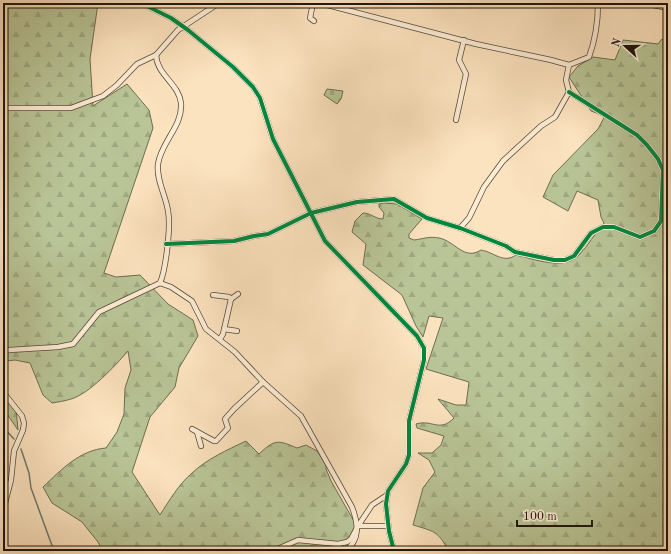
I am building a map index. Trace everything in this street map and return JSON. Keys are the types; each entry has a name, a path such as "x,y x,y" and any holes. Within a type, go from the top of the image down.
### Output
{"street":[{"path":"141,3 171,18 183,27 233,67 257,92 273,139 327,244 416,336 424,348 423,368 409,421 408,459 387,495 386,504 388,526 394,551"},
{"path":"3,108 78,107 103,96 117,86 137,64 156,56 175,33 219,3"},
{"path":"313,3 310,18 314,21"},
{"path":"320,3 569,65 589,57 597,28 598,3"},
{"path":"643,3 668,8"},
{"path":"456,120 466,74 459,60 464,40"},
{"path":"156,56 159,67 178,92 181,104 179,119 162,150 158,166 158,174 169,213 160,283"},
{"path":"460,228 468,218 484,187 503,161 541,126 555,118 569,92 566,80 569,65"},
{"path":"166,244 234,241 268,234 311,213 357,202 394,199 426,218 460,228 506,246 519,253 564,260 574,256 591,233 603,227 614,227 640,237 648,235 658,227 662,212 663,170 658,159 637,135 569,92"},
{"path":"3,352 9,350 58,347 73,344 99,312 160,283 172,287 192,301 206,329 235,352 263,382 294,409 306,422 352,507 358,526 352,546 345,551"},
{"path":"220,339 224,329 231,299 238,294"},
{"path":"213,295 229,297 231,299"},
{"path":"224,329 237,331"},
{"path":"201,446 194,430 216,441 228,428 225,419 263,382"},
{"path":"3,392 22,416 24,423 23,430 14,451 11,480 3,511"},
{"path":"273,551 298,540 338,544 347,542 351,539 372,505 387,495"},
{"path":"358,526 388,526"}],"green space":[{"path":"3,3 98,3 90,59 93,106 127,84 149,110 153,128 104,273 116,277 140,275 168,304 193,320 198,336 179,368 175,387 150,417 132,472 160,515 174,493 187,477 204,463 246,441 259,454 273,443 277,442 285,443 297,448 306,445 317,451 326,464 326,469 331,481 355,523 355,536 352,544 341,551 103,551 98,542 82,522 52,503 43,487 64,467 80,456 88,452 106,448 117,432 124,414 125,388 131,370 128,351 94,386 86,392 71,399 52,403 43,395 30,363 15,360 7,361 3,368"},
{"path":"662,39 668,42 668,551 448,551 442,539 435,533 413,525 423,488 435,472 429,460 418,453 432,453 441,445 444,436 417,428 416,424 427,423 444,425 449,422 454,418 438,399 456,405 466,405 469,382 426,369 443,318 429,316 423,337 416,326 402,295 363,265 366,244 352,232 355,221 363,213 383,219 384,213 379,207 379,204 397,204 422,219 409,234 409,238 414,240 435,237 445,240 464,252 475,253 481,250 503,258 516,255 540,261 557,263 573,260 579,255 604,223 601,217 598,200 577,191 568,211 543,197 553,175 598,129 605,116 591,111 569,77 578,66 593,57 615,60 623,40 658,44"},
{"path":"327,89 343,91 341,99 337,104 324,95"},
{"path":"3,390 16,408 18,430 3,408"}],"waterway":[{"path":"3,427 14,439"},
{"path":"21,449 29,473 31,488 54,551"}],"cycle path":[{"path":"141,3 171,18 188,30 233,67 253,87 260,98 273,139 325,241 417,336 424,348 424,360 409,421 409,455 406,464 388,491 386,504 389,531 394,551"},
{"path":"166,244 234,241 268,234 311,213 357,202 394,199 427,218 460,228 506,246 515,252 554,260 565,260 574,256 591,233 603,227 614,227 640,237 654,231 661,221 663,170 658,159 637,135 569,92"}]}
